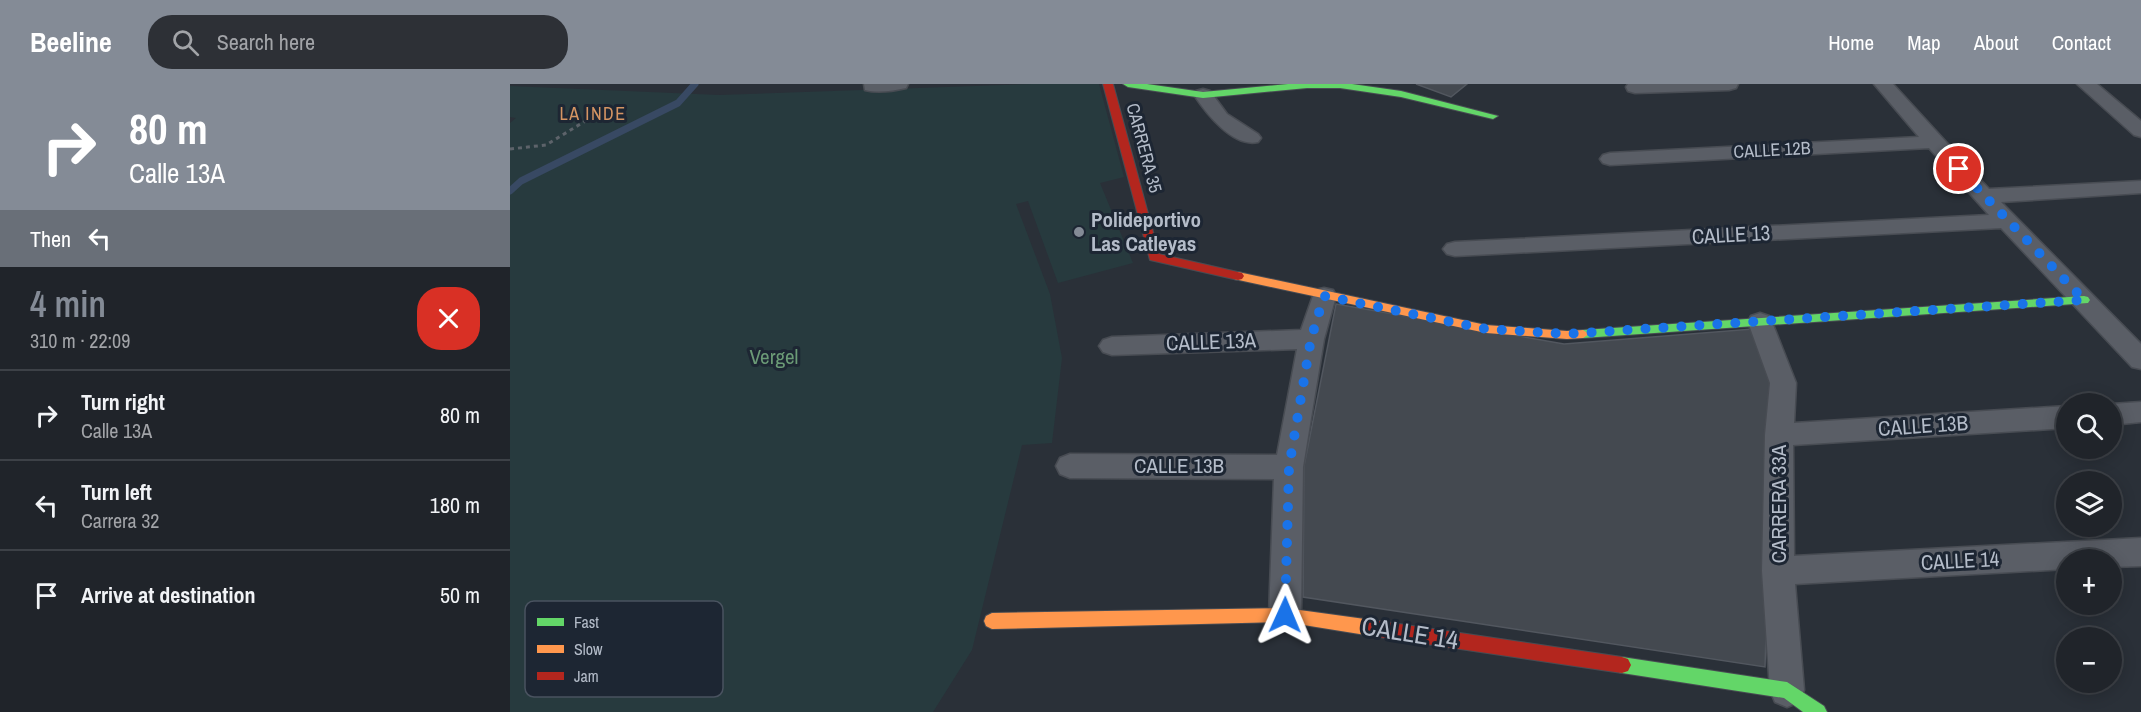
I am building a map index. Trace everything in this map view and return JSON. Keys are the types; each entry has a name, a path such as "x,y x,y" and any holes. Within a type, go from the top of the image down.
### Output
{"street":[{"path":"872,86 899,84"},
{"name":"CARRERA 35","path":"1108,84 1154,257 1324,296"},
{"path":"1128,84 1208,94 1307,85 1340,85 1401,94 1493,116"},
{"path":"1208,94 1234,84"},
{"path":"1635,87 1729,84"},
{"path":"1883,84 1983,196 2141,360"},
{"path":"2086,84 2141,131"},
{"path":"1208,94 1220,118 1251,138"},
{"name":"CALLE 12B","path":"1610,159 1934,142"},
{"path":"1983,196 2141,187"},
{"name":"CALLE 13","path":"1455,249 2008,221"},
{"path":"1285,615 1289,467 1311,339 1324,296 1486,329 1567,334 2084,300"},
{"name":"CARRERA 33A","path":"1760,322 1783,383 1779,435 1778,570 1786,690"},
{"name":"CALLE 13A","path":"1112,346 1311,339"},
{"path":"2122,413 2141,412"},
{"name":"CALLE 13B","path":"1779,435 2056,418"},
{"name":"CALLE 13B","path":"1070,466 1289,467"},
{"name":"CALLE 14","path":"1778,570 2141,552"},
{"name":"CALLE 14","path":"992,621 1285,615 1786,690 1818,712"}],"path":[{"path":"510,149 546,145 587,120"}],"green space":[{"name":"Vergel","path":"1032,84 1099,84 1124,177 1100,183 1133,263 1058,283 1028,201 1016,204 1050,294 1062,358 1052,443 1022,445 972,650 933,712 510,712 510,123 516,118 510,117 510,86 719,95"}],"building":[{"path":"1416,84 1467,84 1451,97"},
{"path":"1336,304 1564,344 1753,329 1774,379 1765,667 1303,597 1304,466"}],"waterway":[{"path":"510,191 521,181 678,103 695,84"}],"traffic: fast":[{"path":"1128,84 1203,95 1307,85 1340,85 1401,94 1493,116"},
{"path":"1583,334 2084,300"},
{"path":"1622,665 1787,690 1818,712"}],"traffic: slow":[{"path":"1238,276 1486,329 1567,335 1583,334"},
{"path":"992,621 1285,615 1372,628"}],"traffic: jam":[{"path":"1108,84 1154,257 1238,276"},
{"path":"1372,628 1622,665"}],"place":[{"name":"Polideportivo Las Catleyas","path":"1079,232"}],"district":[{"name":"LA INDE","path":"593,114"}],"route":[{"path":"1285,615 1289,467 1311,339 1324,296 1486,329 1567,334 2084,300 1959,169"}]}
